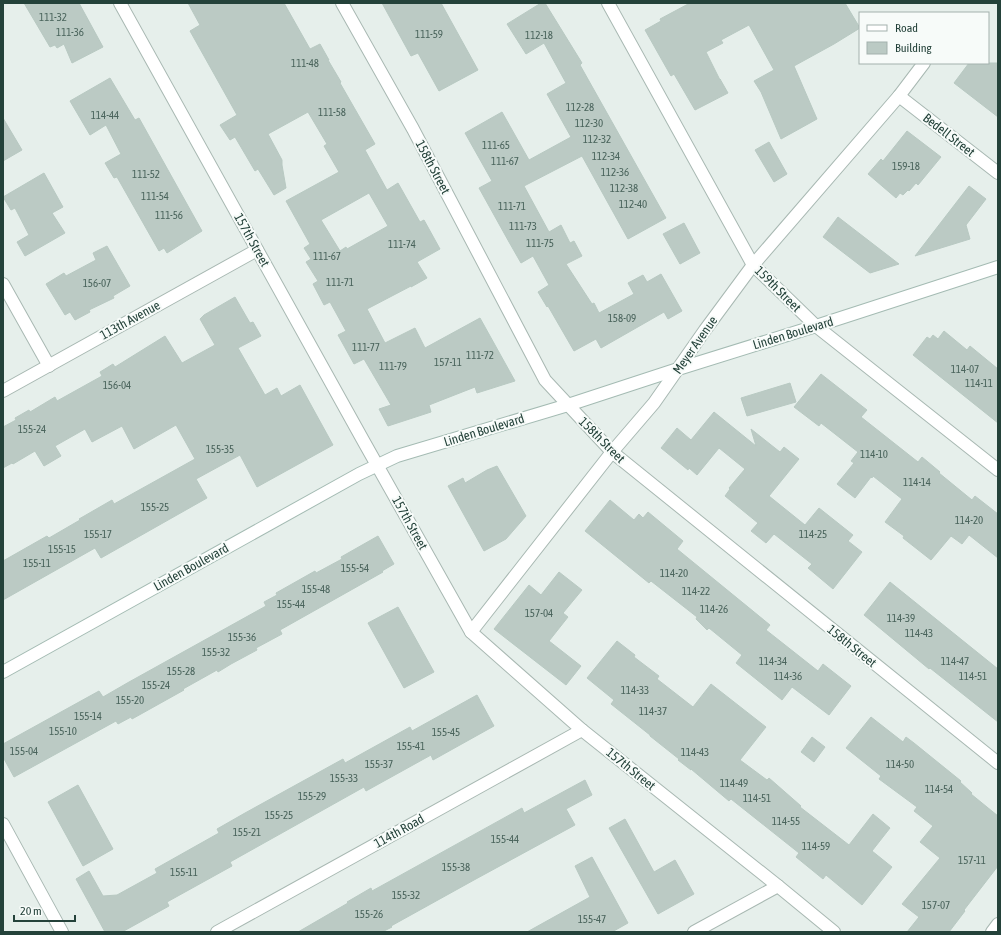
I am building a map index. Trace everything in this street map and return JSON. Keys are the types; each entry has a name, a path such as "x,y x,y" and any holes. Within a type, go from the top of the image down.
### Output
{"street":[{"name":"157th Street","path":"120,3 471,632 582,730 834,932"},
{"name":"158th Street","path":"342,3 413,129 545,380 612,452 998,763"},
{"name":"159th Street","path":"608,3 753,265 816,326 998,470"},
{"name":"Meyer Avenue","path":"471,632 612,452 654,403 753,265 899,96 923,64"},
{"name":"Bedell Street","path":"899,96 998,173"},
{"name":"113th Avenue","path":"3,391 257,250"},
{"name":"Linden Boulevard","path":"3,672 345,482 398,456 568,405 998,267"},
{"path":"3,284 49,366"},
{"name":"114th Road","path":"217,932 582,730"},
{"path":"3,824 62,932"},
{"path":"694,932 778,886"},
{"path":"992,932 998,924"}],"building":[{"path":"24,3 79,3 103,47 72,63 64,44 57,48 55,45 50,47"},
{"path":"188,3 284,3 310,49 320,44 329,60 341,82 340,83 375,144 365,150 387,190 398,183 420,222 424,220 440,249 417,262 427,278 367,309 385,343 415,328 425,348 480,318 515,381 477,393 475,387 429,405 431,412 388,426 379,409 391,405 364,359 354,364 338,335 346,331 330,302 324,305 313,284 318,281 306,262 311,259 304,248 310,244 286,201 339,172 324,146 327,144 308,112 268,134 282,160 286,188 274,195 258,169 255,171 235,137 230,140 220,125 237,115 190,31 200,25","holes":["369,193 388,226 347,249 346,247 340,251 321,220"]},
{"path":"382,3 441,3 478,70 439,91 418,53 411,56"},
{"path":"541,3 545,3 582,63 580,65 666,218 628,239 582,156 524,186 549,232 561,225 570,243 574,241 582,256 566,264 592,304 594,303 599,313 634,294 628,283 643,275 647,282 661,274 682,311 668,319 664,312 601,348 596,339 574,351 548,306 547,307 538,292 549,285 533,256 521,263 479,188 492,181 465,133 502,112 529,160 571,137 547,94 566,83 544,43 526,54 507,24"},
{"path":"690,3 845,3 859,29 794,66 817,119 781,139 761,92 754,81 774,70 749,25 721,40 723,43 706,52 728,93 695,110 674,74 671,76 645,30 661,21 660,19"},
{"path":"998,63 998,117 954,83 968,64"},
{"path":"110,78 135,120 139,118 202,231 167,253 164,248 159,251 117,177 114,178 105,163 121,154 106,125 90,135 70,101"},
{"path":"3,118 22,150 3,161"},
{"path":"907,131 941,157 918,185 916,183 909,191 908,190 903,195 900,193 896,198 868,174 881,159 883,161"},
{"path":"769,142 787,174 774,182 755,150"},
{"path":"44,173 63,207 52,213 65,233 25,256 17,242 29,235 15,208 11,210 3,197"},
{"path":"969,186 986,199 966,225 970,239 915,256"},
{"path":"838,217 899,264 870,273 823,237"},
{"path":"684,223 700,253 680,264 663,234"},
{"path":"107,246 130,286 113,296 114,298 89,310 90,312 75,320 70,312 65,315 46,284 64,273 66,276 96,260 93,253"},
{"path":"235,297 250,323 253,322 261,336 238,348 265,395 277,388 281,396 300,385 333,445 257,487 240,455 196,479 207,498 101,558 95,548 3,600 3,561 47,536 49,538 112,500 114,504 195,459 176,425 134,449 122,426 92,442 85,429 55,446 61,456 44,466 35,451 3,468 3,427 16,420 15,418 29,410 30,412 55,397 57,401 102,376 100,372 113,364 115,367 165,336 182,363 215,345 200,319 204,315"},
{"path":"944,331 967,350 970,346 998,369 998,423 913,355 927,337 930,339 933,335 938,339"},
{"path":"821,374 867,410 861,417 918,462 922,457 972,500 975,496 998,514 998,558 969,535 962,544 951,536 931,560 903,538 904,536 885,522 902,499 873,476 855,498 837,484 854,463 851,461 858,452 821,423 819,426 794,407"},
{"path":"790,383 796,402 747,416 741,398"},
{"path":"714,412 756,446 751,429 780,452 784,447 799,459 769,496 805,525 819,508 853,535 848,541 862,552 833,589 808,568 812,564 774,534 766,543 751,531 758,523 725,496 730,489 729,488 745,469 719,448 697,475 689,468 688,470 661,448 677,428 691,440"},
{"path":"497,466 526,516 506,539 484,551 448,486 463,478 465,483"},
{"path":"610,500 634,520 639,514 643,518 648,512 683,541 677,549 770,625 766,630 818,671 823,664 851,686 829,715 792,687 782,700 736,663 742,655 709,628 707,630 696,619 697,617 651,581 649,583 585,531"},
{"path":"378,536 394,564 382,571 383,572 280,630 282,634 256,648 257,650 218,672 217,670 132,719 131,717 118,724 116,721 14,777 3,757 3,744 99,691 103,697 266,606 264,602 277,595 276,593 315,571 316,573 342,559 341,557"},
{"path":"559,572 582,590 563,613 568,617 549,641 581,666 566,685 494,629 529,585 541,595"},
{"path":"890,582 998,669 998,722 930,668 929,669 864,615"},
{"path":"398,607 434,672 404,688 368,623"},
{"path":"617,641 635,655 634,657 659,676 657,679 693,707 711,684 766,727 740,760 767,780 769,778 801,806 800,807 849,845 873,814 890,828 872,851 892,867 862,905 826,875 823,879 796,857 799,853 731,799 729,801 611,704 614,700 587,678"},
{"path":"477,695 494,726 433,760 431,755 366,791 364,787 230,862 232,866 167,902 169,906 122,932 105,932 76,879 89,871 103,896 117,895 157,873 155,869 219,833 217,829 245,813 343,759 345,763 410,727 412,731"},
{"path":"871,717 903,742 906,737 914,743 961,781 960,782 972,793 971,794 998,816 998,866 949,932 907,932 919,917 902,904 940,858 920,842 933,826 914,811 917,807 879,779 881,776 846,748"},
{"path":"812,737 825,747 814,762 801,752"},
{"path":"585,780 592,795 566,809 575,825 391,926 392,927 382,932 298,932 371,888 372,891 522,808 524,813"},
{"path":"78,785 113,849 83,866 48,802"},
{"path":"625,819 654,872 675,860 694,894 658,914 609,828"},
{"path":"592,857 628,923 612,932 527,932 590,897 575,866"}]}
